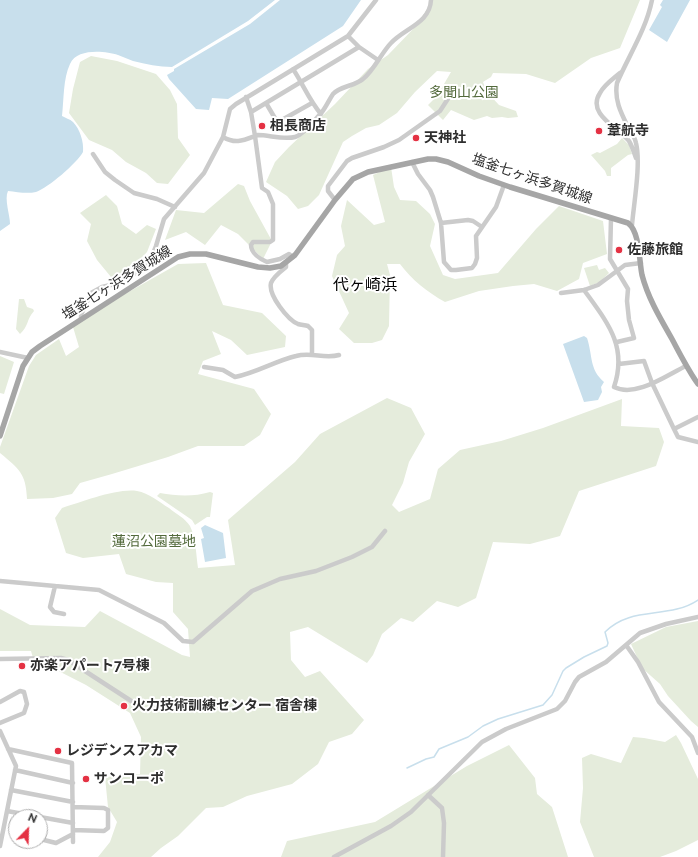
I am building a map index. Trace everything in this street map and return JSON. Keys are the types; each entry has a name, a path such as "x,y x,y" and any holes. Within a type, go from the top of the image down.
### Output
{"main road":[{"name":"塩釜七ヶ浜多賀城線","path":"0,436 23,366 28,358 40,346 166,264 182,256 206,254 264,268 276,267 286,263 293,257 348,183 356,177 368,172 428,159 442,160 504,185 632,225"},
{"path":"632,225 636,236 645,287 652,305 686,366 698,384"}],"street":[{"path":"81,318 91,293 102,287 124,281 146,264 156,246 164,219 204,173 223,136 230,109 348,36 376,0"},
{"path":"223,136 231,141 243,141 258,134 282,138 299,135 321,114 334,93 363,79 391,42 426,16 431,7 431,0"},
{"path":"632,225 638,155 636,141 619,109 616,96 617,82 649,15 652,0"},
{"path":"348,36 359,47 378,60"},
{"path":"251,112 359,47"},
{"path":"293,69 312,103 321,114"},
{"path":"622,71 600,91 597,97 597,105 602,116 628,140 633,149 637,164"},
{"path":"335,200 328,191 328,186 347,161 384,148 399,140 440,111 453,91"},
{"path":"246,98 251,112 262,188 268,192 273,204 273,240 270,242 255,242 250,248 257,256 267,262 280,259 289,254 293,257"},
{"path":"266,103 276,120 280,121 312,103"},
{"path":"93,154 105,172 134,193 175,207"},
{"path":"412,162 418,174 433,196 441,223 444,262 451,270 472,268 476,264 476,236 496,208 504,185"},
{"path":"611,218 610,259 628,289 628,313 634,338 617,342"},
{"path":"441,223 468,220 473,221 482,227"},
{"path":"286,263 286,267 271,282 271,288 278,305 297,324 308,326 312,330 312,354"},
{"path":"561,293 584,290 598,285 625,265 640,263"},
{"path":"584,290 617,342 619,364 614,387 620,390 638,389 686,366"},
{"path":"0,352 28,358"},
{"path":"204,367 223,370 235,377 255,372 298,356 312,354 327,357 339,355"},
{"path":"619,364 644,361 652,383 678,437 698,442"},
{"path":"674,429 698,417"},
{"path":"0,581 99,590 164,623 183,641 193,642 252,591 280,579 316,571 352,557 372,547 385,531"},
{"path":"55,586 50,607 54,612 64,614"},
{"path":"334,857 400,820 411,812 482,742 506,729 557,709 565,701 579,677 606,662 640,634 666,624 698,617"},
{"path":"626,645 638,662 658,702 692,737 698,753"},
{"path":"0,659 50,658 68,660 142,708"},
{"path":"0,702 20,692 24,692 27,704 24,713 0,723"},
{"path":"0,731 16,766 0,846"},
{"path":"8,749 72,763 73,842"},
{"path":"15,770 73,783"},
{"path":"11,790 73,805 104,808 108,810 108,828 104,831 73,832 56,843 48,841"},
{"path":"428,795 442,808 444,823 443,857"},
{"path":"0,812 7,812"},
{"path":"48,818 73,823"}],"green space":[{"name":"多聞山公園","path":"433,0 640,0 620,48 591,58 555,83 526,74 493,73 491,77 483,82 487,92 499,105 516,111 518,117 492,118 487,116 474,120 451,110 443,120 428,105 437,96 451,72 437,71 415,92 397,113 379,125 366,128 343,142 319,195 308,206 298,209 287,196 266,182 275,162 335,104 368,69 388,55 416,26"},
{"path":"91,56 117,61 156,74 170,90 177,104 178,138 190,155 168,184 157,183 146,173 126,162 112,150 89,140 69,113 80,62"},
{"path":"622,138 629,145 632,154 628,155 611,168 611,176 607,176 605,171 591,155 597,152 600,153 617,144"},
{"path":"391,167 394,187 400,200 416,201 430,214 435,224 430,246 443,275 455,279 498,273 536,229 559,206 603,221 607,254 583,263 579,279 557,291 534,284 513,286 479,291 445,302 420,285 400,264 387,264 390,275 389,326 382,340 372,343 354,343 339,329 349,313 332,276 337,255 345,246 341,226 347,200 374,225 385,222 373,175"},
{"path":"238,184 244,186 250,201 272,241 263,259 238,234 221,225 205,245 186,232 165,240 176,210 204,213"},
{"path":"106,195 117,206 122,224 136,234 147,225 156,229 147,252 130,270 111,277 97,260 87,241 91,224 80,213"},
{"path":"206,263 223,305 262,313 286,336 285,347 247,355 231,340 212,331 221,354 203,361 198,374 254,389 271,414 260,435 244,446 198,446 168,457 80,483 72,494 53,498 27,499 23,477 17,468 0,453 0,447 29,366 36,355 59,339 66,356 79,347 73,327 102,307 178,264"},
{"path":"597,265 599,270 605,268 609,273 600,282 590,286 584,268"},
{"path":"19,299 24,299 27,307 33,309 34,311 20,334 16,329"},
{"path":"0,356 14,362 4,394 0,393"},
{"name":"蓮沼公園墓地","path":"387,398 411,408 425,434 409,462 403,483 392,505 399,512 430,499 438,469 460,450 501,441 543,428 622,399 621,426 659,428 664,442 656,466 579,491 560,536 530,544 493,542 476,598 458,607 437,601 413,622 401,618 382,634 373,655 367,663 308,627 290,632 291,660 305,677 320,671 364,720 352,734 329,742 318,764 292,784 247,796 223,807 206,808 178,836 151,857 98,857 110,842 117,822 108,807 105,777 140,774 141,737 130,713 86,685 33,658 31,651 0,651 0,609 30,625 85,627 100,611 182,655 190,657 188,629 173,612 173,583 156,582 126,574 119,554 83,558 66,553 55,518 62,508 89,499 110,493 129,491 141,492 169,508 188,523 194,536 198,568 235,565 228,520 295,462 320,434"},
{"path":"210,492 213,493 210,517 207,517 195,525 192,520 157,496 160,493 185,496"},
{"path":"698,621 698,727 668,696 660,684 642,668 631,644 666,627"},
{"path":"676,735 698,779 698,840 660,857 594,857 580,822 583,788 582,758 591,754 621,763 633,737 665,742"},
{"path":"509,745 535,778 537,794 552,807 568,857 281,857 287,841 375,822 467,766"}],"water":[{"path":"0,0 275,0 248,21 172,67 133,61 118,55 99,52 85,53 74,59 70,64 66,76 62,116 72,121 78,128 82,140 83,152 69,168 41,190 29,193 8,191 7,203 10,224 0,231"},
{"path":"280,0 361,0 343,26 228,99 212,98 209,110 196,109 167,75 174,71 174,69 250,24"},
{"path":"663,0 690,0 667,42 649,30 662,7 660,5"},
{"path":"584,336 587,338 592,362 596,372 604,382 601,387 602,392 598,400 584,402 563,344"},
{"path":"205,525 223,533 226,558 205,562 201,539 204,538 201,528"}],"waterway":[{"path":"407,768 434,757 439,749 468,737 483,726 498,719 543,705 552,695 563,671 566,668 607,646 608,643 605,632 616,624 627,618 638,615 675,610 698,600"}],"place":[{"name":"相長商店","path":"262,126"},
{"name":"葦航寺","path":"599,131"},
{"name":"天神社","path":"416,138"},
{"name":"佐藤旅館","path":"619,250"},
{"name":"亦楽アパート7号棟","path":"22,666"},
{"name":"火力技術訓練センター 宿舎棟","path":"124,706"},
{"name":"レジデンスアカマ","path":"58,751"},
{"name":"サンコーポ","path":"86,779"}],"district":[{"name":"代ヶ崎浜","path":"365,285"}]}
